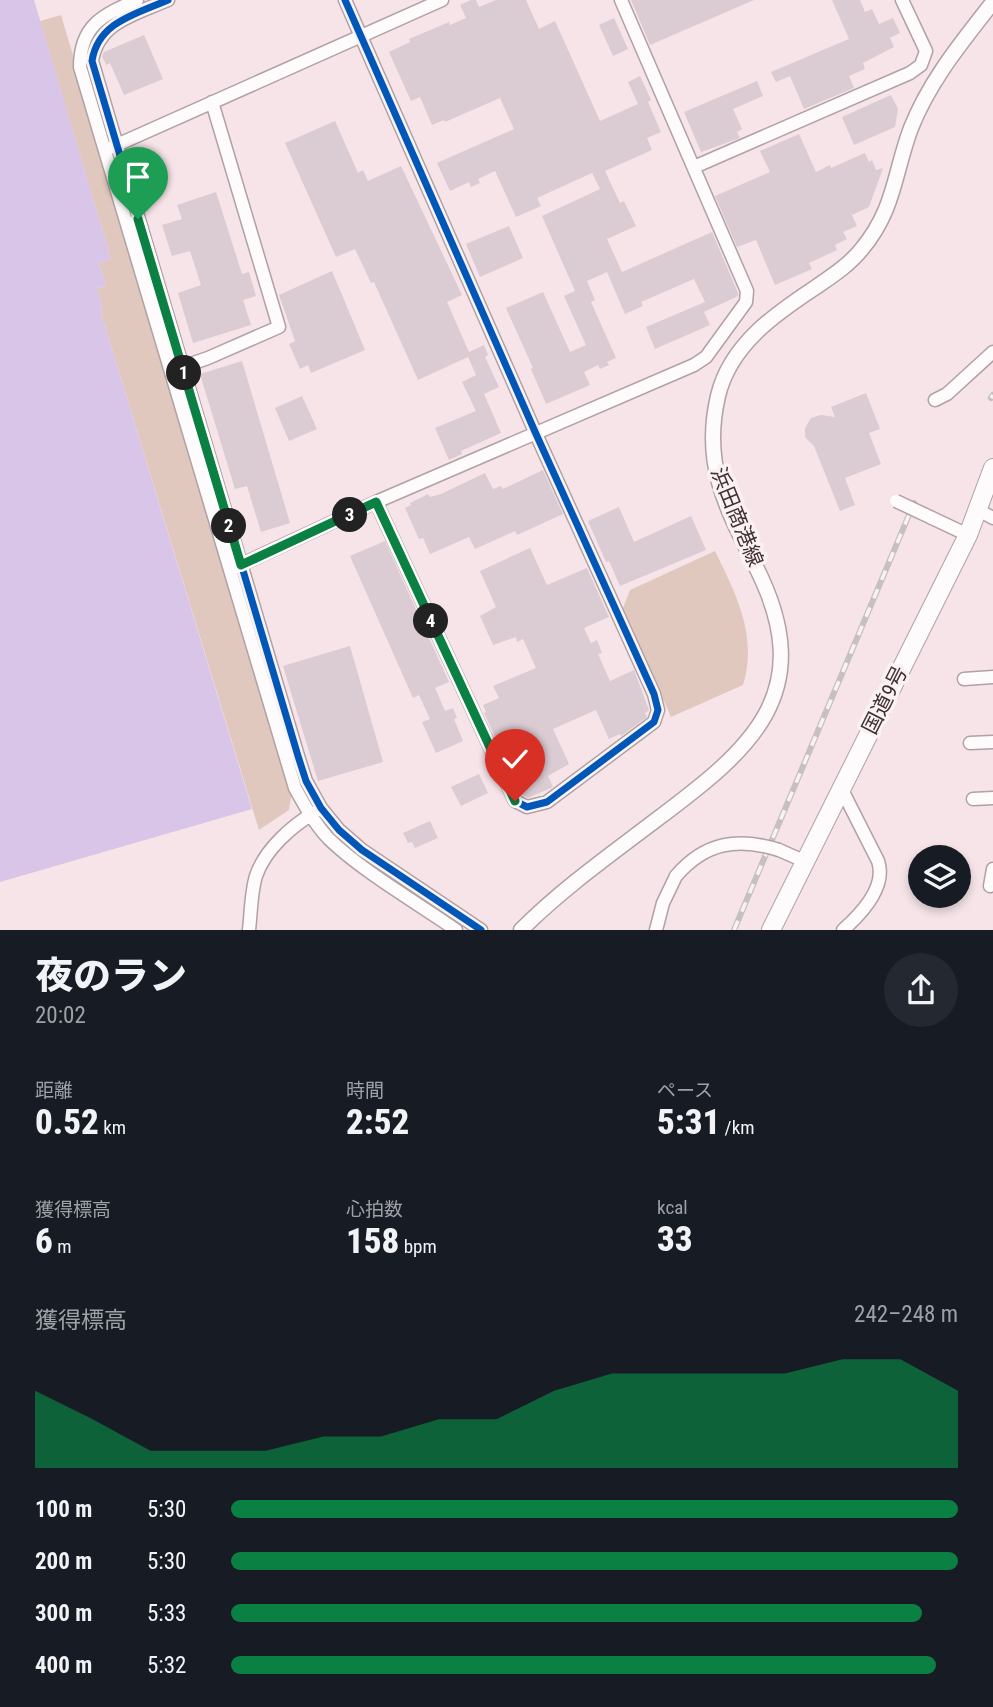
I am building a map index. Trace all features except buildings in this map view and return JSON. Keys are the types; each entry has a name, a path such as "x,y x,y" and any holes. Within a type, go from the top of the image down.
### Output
{"highway":[{"name":"国道9号","path":"771,930 968,535 986,505 993,468"}],"main road":[{"name":"浜田商港線","path":"521,930 580,878 704,784 742,750 764,720 777,689 779,627 770,594 720,490 712,456 713,419 719,391 731,363 751,336 775,314 840,271 860,253 879,227 924,99 942,68 993,2"}],"street":[{"path":"137,0 103,16 93,25 84,39 80,54 84,81 110,148 235,567 315,811 327,836 348,855 456,930"},
{"path":"110,148 93,61 94,47 111,27 168,0"},
{"path":"345,0 654,694 658,710 654,722 547,802 527,807 515,801 376,502"},
{"path":"110,148 442,0"},
{"path":"235,567 376,502 694,365 706,357 746,302 747,291 621,0"},
{"path":"694,167 910,73 921,65 926,51 902,0"},
{"path":"176,369 279,327 212,102"},
{"path":"935,400 947,394 993,352"},
{"path":"896,501 968,535"},
{"path":"964,678 993,677"},
{"path":"970,743 993,742"},
{"path":"841,788 878,862 880,872 874,893 860,913 843,930"},
{"path":"973,799 993,798"},
{"path":"249,930 256,875 271,850 315,811"},
{"path":"315,811 362,850 481,930"},
{"path":"656,930 663,903 676,876 696,856 719,845 746,844 779,850 804,861"},
{"path":"990,887 993,869"}],"shaded area":[{"path":"0,0 34,0 111,259 99,263 106,286 97,288 101,313 252,809 0,882"},
{"path":"61,15 292,791 289,810 259,830 101,313 97,288 106,286 99,263 111,259 40,21"},
{"path":"715,551 737,599 746,632 747,667 743,685 671,717 623,608 630,590"}],"railway":[{"path":"734,930 914,503"}],"cycle path":[{"path":"168,0 131,15 110,28 102,37 92,61 306,781 321,808 339,830 362,850 481,930"},
{"path":"345,0 654,694 658,710 654,722 547,802 527,807 515,801 376,502"}],"route":[{"path":"138,219 241,565 376,502 515,801"}]}
